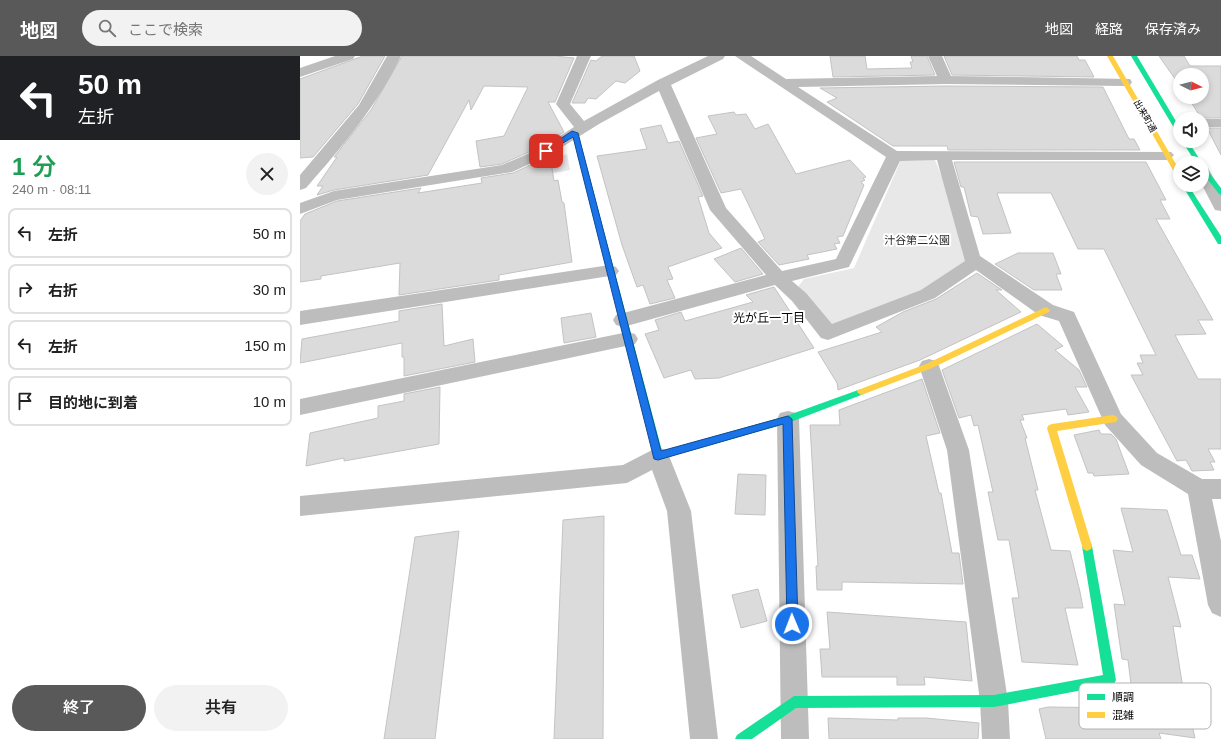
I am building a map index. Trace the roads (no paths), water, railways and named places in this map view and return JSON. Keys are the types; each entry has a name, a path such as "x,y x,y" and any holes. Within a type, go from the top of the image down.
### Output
{"street":[{"path":"300,73 348,56"},
{"path":"300,184 349,127 387,73 394,56"},
{"path":"584,56 563,104 578,130 610,271 658,456 679,511 704,739"},
{"path":"300,209 334,196 506,169 546,151 578,130 663,83 718,56"},
{"path":"742,56 894,156 1166,155"},
{"path":"935,56 946,80"},
{"name":"出来町通","path":"1110,56 1173,166"},
{"name":"出来町通","path":"1134,56 1173,119"},
{"path":"785,83 946,80 1125,82"},
{"path":"663,83 718,210 778,278 799,297 828,334 928,294 976,262"},
{"path":"1209,123 1221,123"},
{"path":"623,320 778,278 843,263 894,156"},
{"path":"943,156 972,259 1046,310 1067,317 1113,419 1149,459 1210,489 1221,605"},
{"path":"1209,177 1221,193"},
{"path":"1209,184 1221,206"},
{"path":"1189,192 1221,242"},
{"path":"300,318 610,271"},
{"path":"300,506 627,474 658,456 788,419 929,366 1046,310"},
{"path":"300,407 628,339"},
{"path":"929,366 958,450 994,701 996,739"},
{"path":"788,419 795,739"},
{"path":"1093,683 1110,680 1088,549 1052,428 1113,419"},
{"path":"740,739 794,702 994,701 1079,686"}],"district":[{"name":"光が丘一丁目","path":"769,318"}],"park label":[{"name":"汁谷第二公園","path":"917,240"}]}
